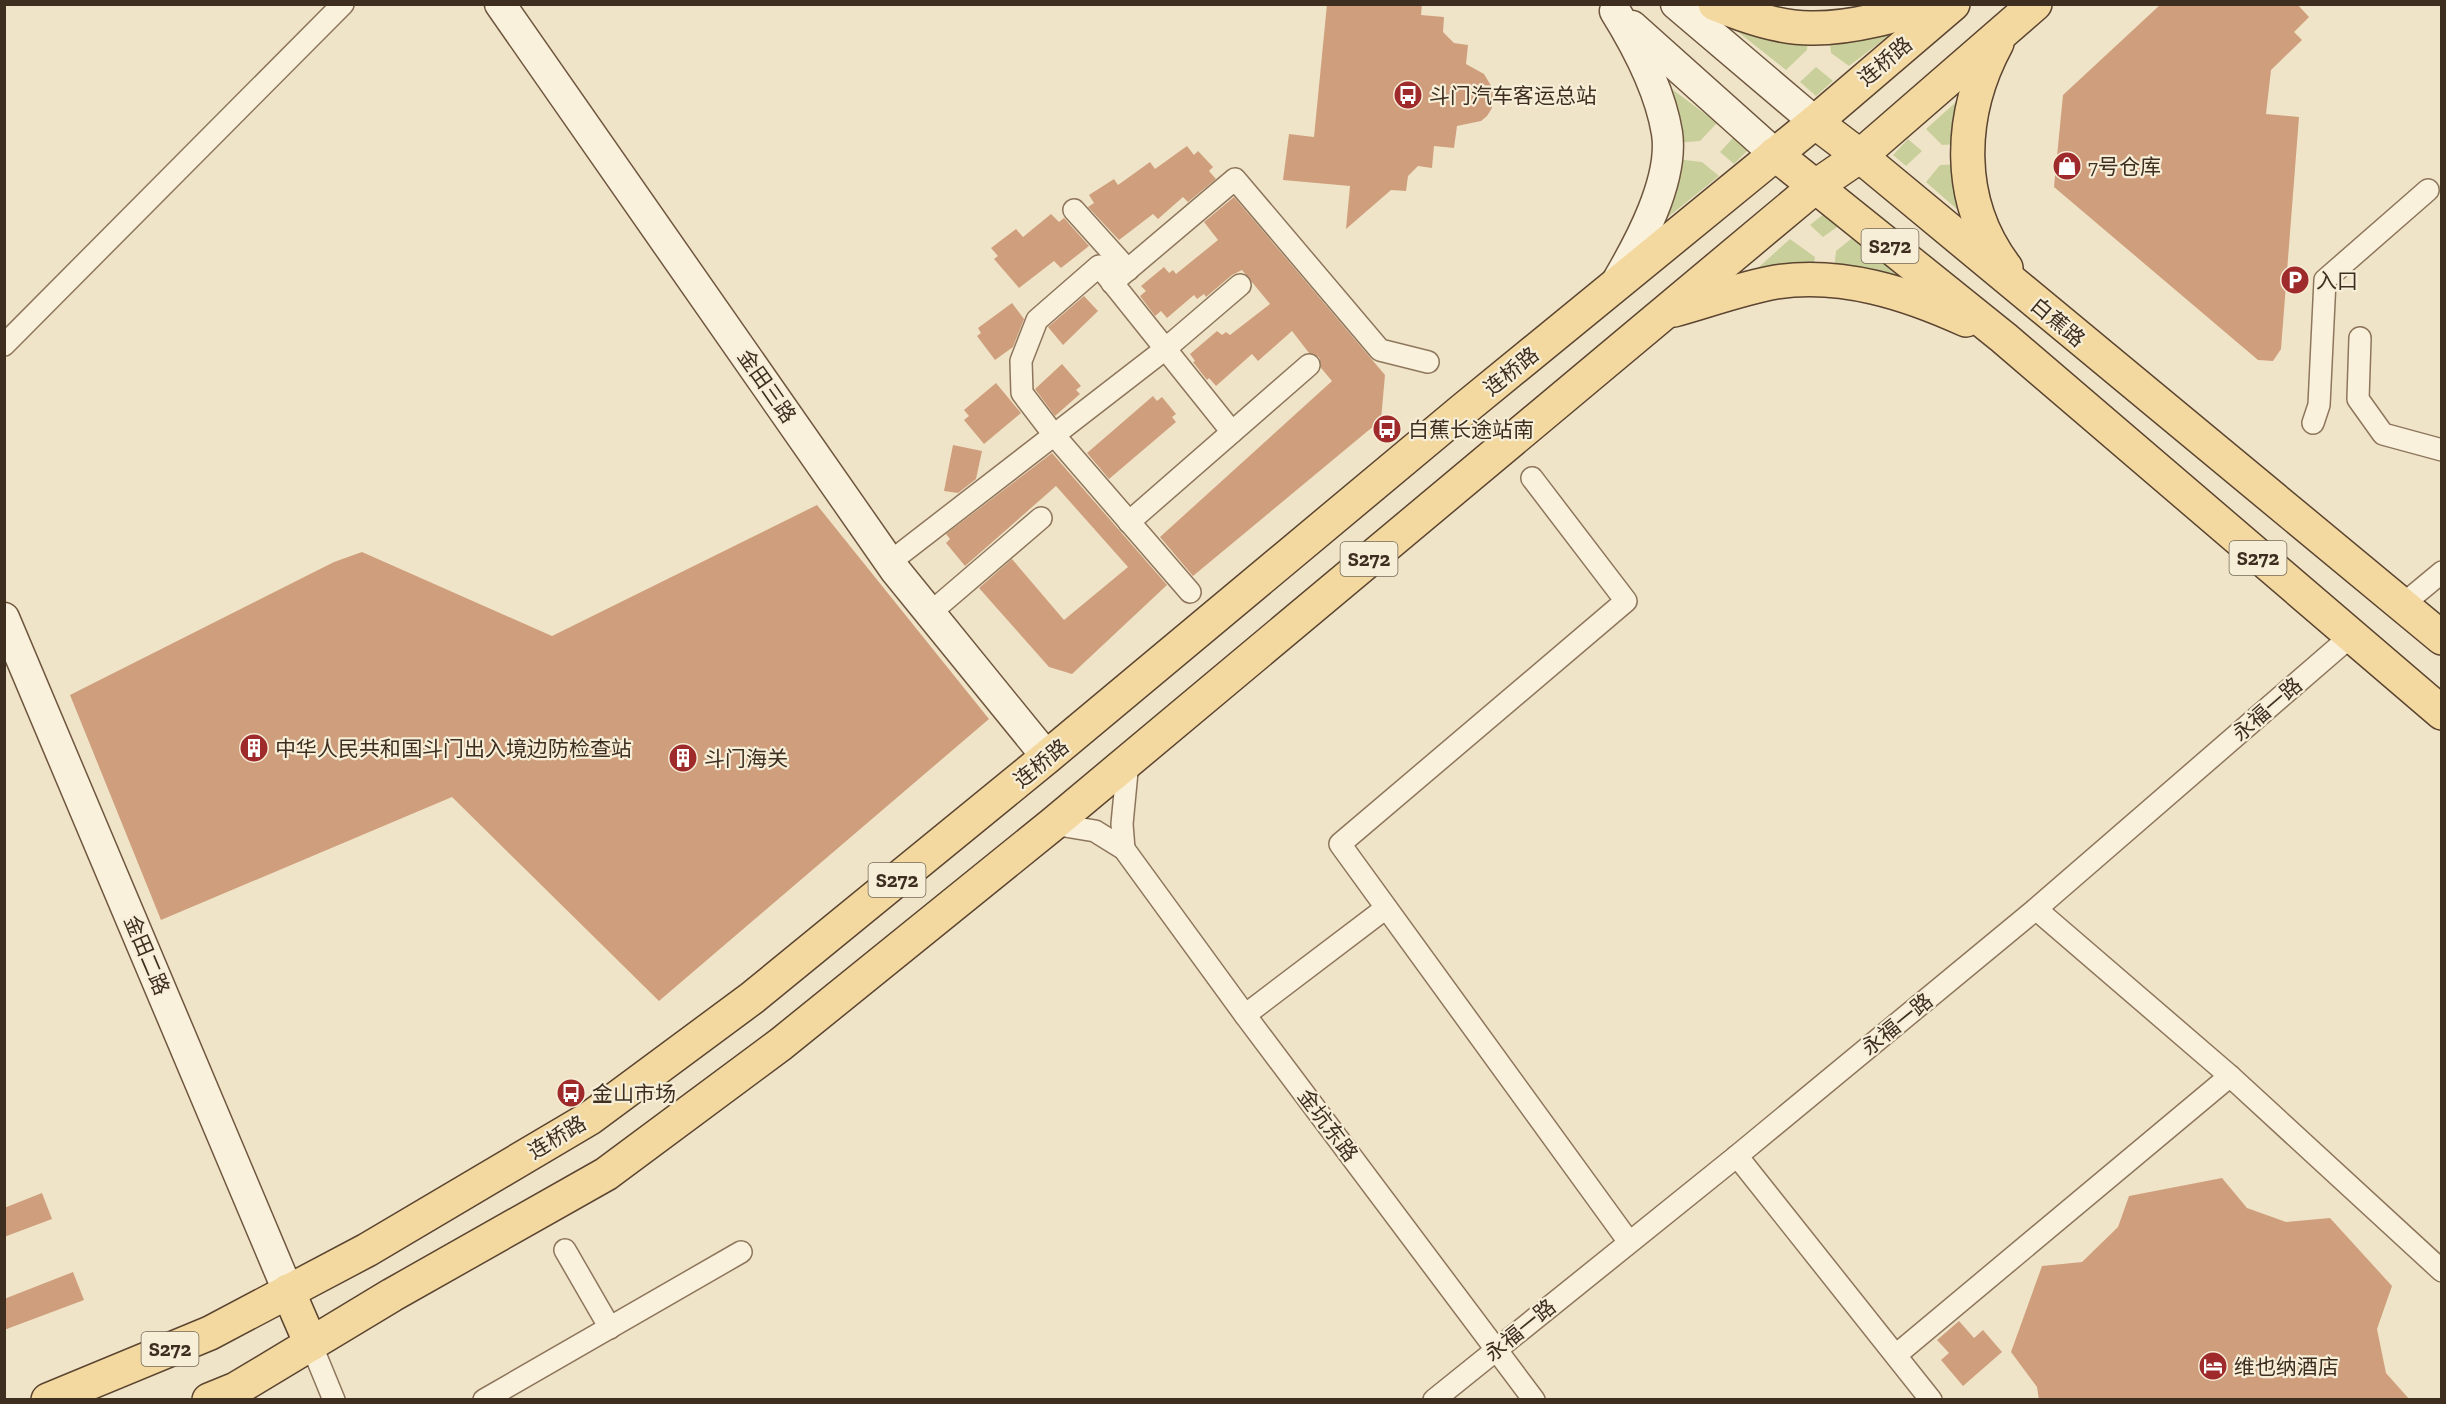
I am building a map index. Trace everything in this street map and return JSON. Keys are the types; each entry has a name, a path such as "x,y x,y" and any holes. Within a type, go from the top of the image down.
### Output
{"main road":[{"path":"1714,4 1768,22 1812,28 1893,16 1932,4"},
{"name":"连桥路","path":"48,1400 210,1333 367,1250 590,1118 752,998 1047,758 1464,409 1815,122 1953,4"},
{"path":"1860,156 2035,4"},
{"path":"2004,31 1985,65 1974,100 1969,129 1969,187 1976,214 1998,257 2029,297"},
{"name":"白蕉路","path":"1815,122 1860,156 2442,638"},
{"name":"S272","path":"1775,154 2004,338 2075,402 2442,713"},
{"name":"S272","path":"209,1400 236,1389 606,1174 782,1044 1053,824 1816,186 1860,156"},
{"path":"1664,313 1776,282 1819,280 1858,283 1923,303 2004,338"},
{"path":"1578,317 1610,356"},
{"path":"2075,402 2111,366"},
{"path":"288,1291 311,1344"}],"street":[{"path":"4,345 343,4"},
{"name":"金田三路","path":"500,4 890,562 1047,758"},
{"name":"白蕉路","path":"1676,4 1815,122"},
{"path":"1611,8 1775,154"},
{"path":"1611,8 1636,45 1650,79 1667,134 1665,170 1647,222 1613,288"},
{"path":"1120,277 1234,179 1380,350 1428,362"},
{"path":"2313,423 2319,405 2325,280 2428,190"},
{"path":"1074,210 1120,277 1164,350 1232,432"},
{"path":"1120,277 1099,266 1037,320 1021,361 1022,393 1054,435 1190,592"},
{"path":"890,562 1164,350 1240,285"},
{"path":"2360,338 2358,399 2383,434 2442,450"},
{"path":"1129,522 1309,365"},
{"path":"1532,478 1626,601 1340,844 1629,1242"},
{"path":"930,613 1041,518"},
{"path":"2402,606 2442,572"},
{"name":"金田二路","path":"4,618 288,1291"},
{"name":"永福一路","path":"1434,1400 1737,1156 2036,909 2350,637"},
{"path":"1124,849 1122,824 1128,761"},
{"name":"金坑东路","path":"1053,824 1095,831 1124,849 1245,1015 1534,1400"},
{"path":"1245,1015 1386,908"},
{"path":"2036,909 2230,1076 2442,1271"},
{"path":"1896,1355 2230,1076"},
{"path":"1737,1156 1931,1400"},
{"path":"565,1250 610,1328"},
{"path":"484,1400 741,1252"},
{"path":"311,1344 334,1400"}],"green space":[{"path":"1728,24 1808,35 1807,50 1786,70"},
{"path":"1896,30 1849,66 1831,53 1829,36"},
{"path":"1816,67 1833,81 1816,96 1800,82"},
{"path":"1664,83 1717,123 1700,141 1676,143"},
{"path":"1965,94 1960,144 1942,145 1926,129"},
{"path":"1733,138 1747,151 1734,164 1720,152"},
{"path":"1908,139 1922,151 1906,166 1893,155"},
{"path":"1676,159 1702,162 1719,176 1668,217 1663,214"},
{"path":"1960,164 1968,219 1926,182 1940,165"},
{"path":"1825,213 1840,225 1823,237 1810,225"},
{"path":"1856,235 1911,280 1834,269 1836,251"},
{"path":"1790,239 1815,257 1813,270 1749,276"}],"building":[{"path":"1327,4 1422,4 1421,15 1444,17 1443,32 1454,43 1468,45 1466,64 1484,74 1493,89 1492,108 1487,116 1481,121 1457,126 1454,148 1434,146 1432,168 1418,166 1408,176 1406,191 1391,190 1346,229 1350,186 1283,180 1289,134 1314,137"},
{"path":"2161,4 2297,4 2309,17 2294,32 2302,40 2271,70 2266,114 2299,117 2281,349 2273,361 2258,360 2054,187 2063,95"},
{"path":"1187,146 1194,155 1198,151 1213,167 1209,171 1216,179 1188,202 1183,197 1158,219 1153,214 1119,240 1088,207 1094,203 1089,195 1114,179 1118,185 1150,162 1155,169"},
{"path":"1234,197 1385,375 1381,420 1193,576 1160,537 1332,381 1321,368 1319,357 1309,353 1292,331 1258,361 1252,354 1216,386 1209,378 1207,380 1193,362 1195,361 1190,354 1217,331 1222,335 1226,332 1230,335 1270,304 1242,270 1232,275 1206,297 1204,294 1197,299 1194,295 1167,318 1161,311 1155,316 1140,296 1146,291 1141,286 1164,267 1169,273 1173,270 1176,274 1218,240 1204,222"},
{"path":"1051,214 1059,222 1064,218 1089,246 1061,268 1054,261 1019,288 994,259 998,256 991,248 1016,229 1023,237"},
{"path":"1084,296 1098,311 1063,345 1048,327"},
{"path":"1012,303 1024,319 1013,347 995,360 977,336 981,333 978,328"},
{"path":"1062,364 1081,386 1076,390 1080,394 1055,416 1035,389"},
{"path":"996,383 1021,413 984,444 964,420 969,416 964,410"},
{"path":"1153,396 1157,401 1162,397 1176,414 1172,417 1176,422 1109,479 1087,453"},
{"path":"953,445 982,451 976,479 958,493 944,491"},
{"path":"1052,453 1167,585 1072,674 1049,667 979,588 1012,559 1064,620 1128,567 1056,486 965,566 946,543 950,539 946,534"},
{"name":"斗门海关","path":"817,505 989,719 659,1001 452,797 161,920 70,695 334,562 362,552 552,636"},
{"path":"2222,1178 2247,1208 2286,1222 2330,1218 2392,1286 2377,1329 2386,1373 2410,1400 2039,1400 2037,1387 2011,1352 2042,1266 2082,1262 2118,1227 2129,1196"},
{"path":"42,1193 52,1219 4,1237 4,1208"},
{"path":"73,1272 84,1300 4,1330 4,1299"},
{"path":"1959,1321 1974,1338 1983,1330 2002,1352 1963,1386 1941,1360 1949,1353 1937,1340"}],"place":[{"name":"斗门汽车客运总站","path":"1408,95"},
{"name":"7号仓库","path":"2067,166"},
{"name":"入口","path":"2295,280"},
{"name":"白蕉长途站南","path":"1387,429"},
{"name":"中华人民共和国斗门出入境边防检查站","path":"254,748"},
{"name":"斗门海关","path":"683,758"},
{"name":"金山市场","path":"571,1093"},
{"name":"维也纳酒店","path":"2213,1366"}]}
